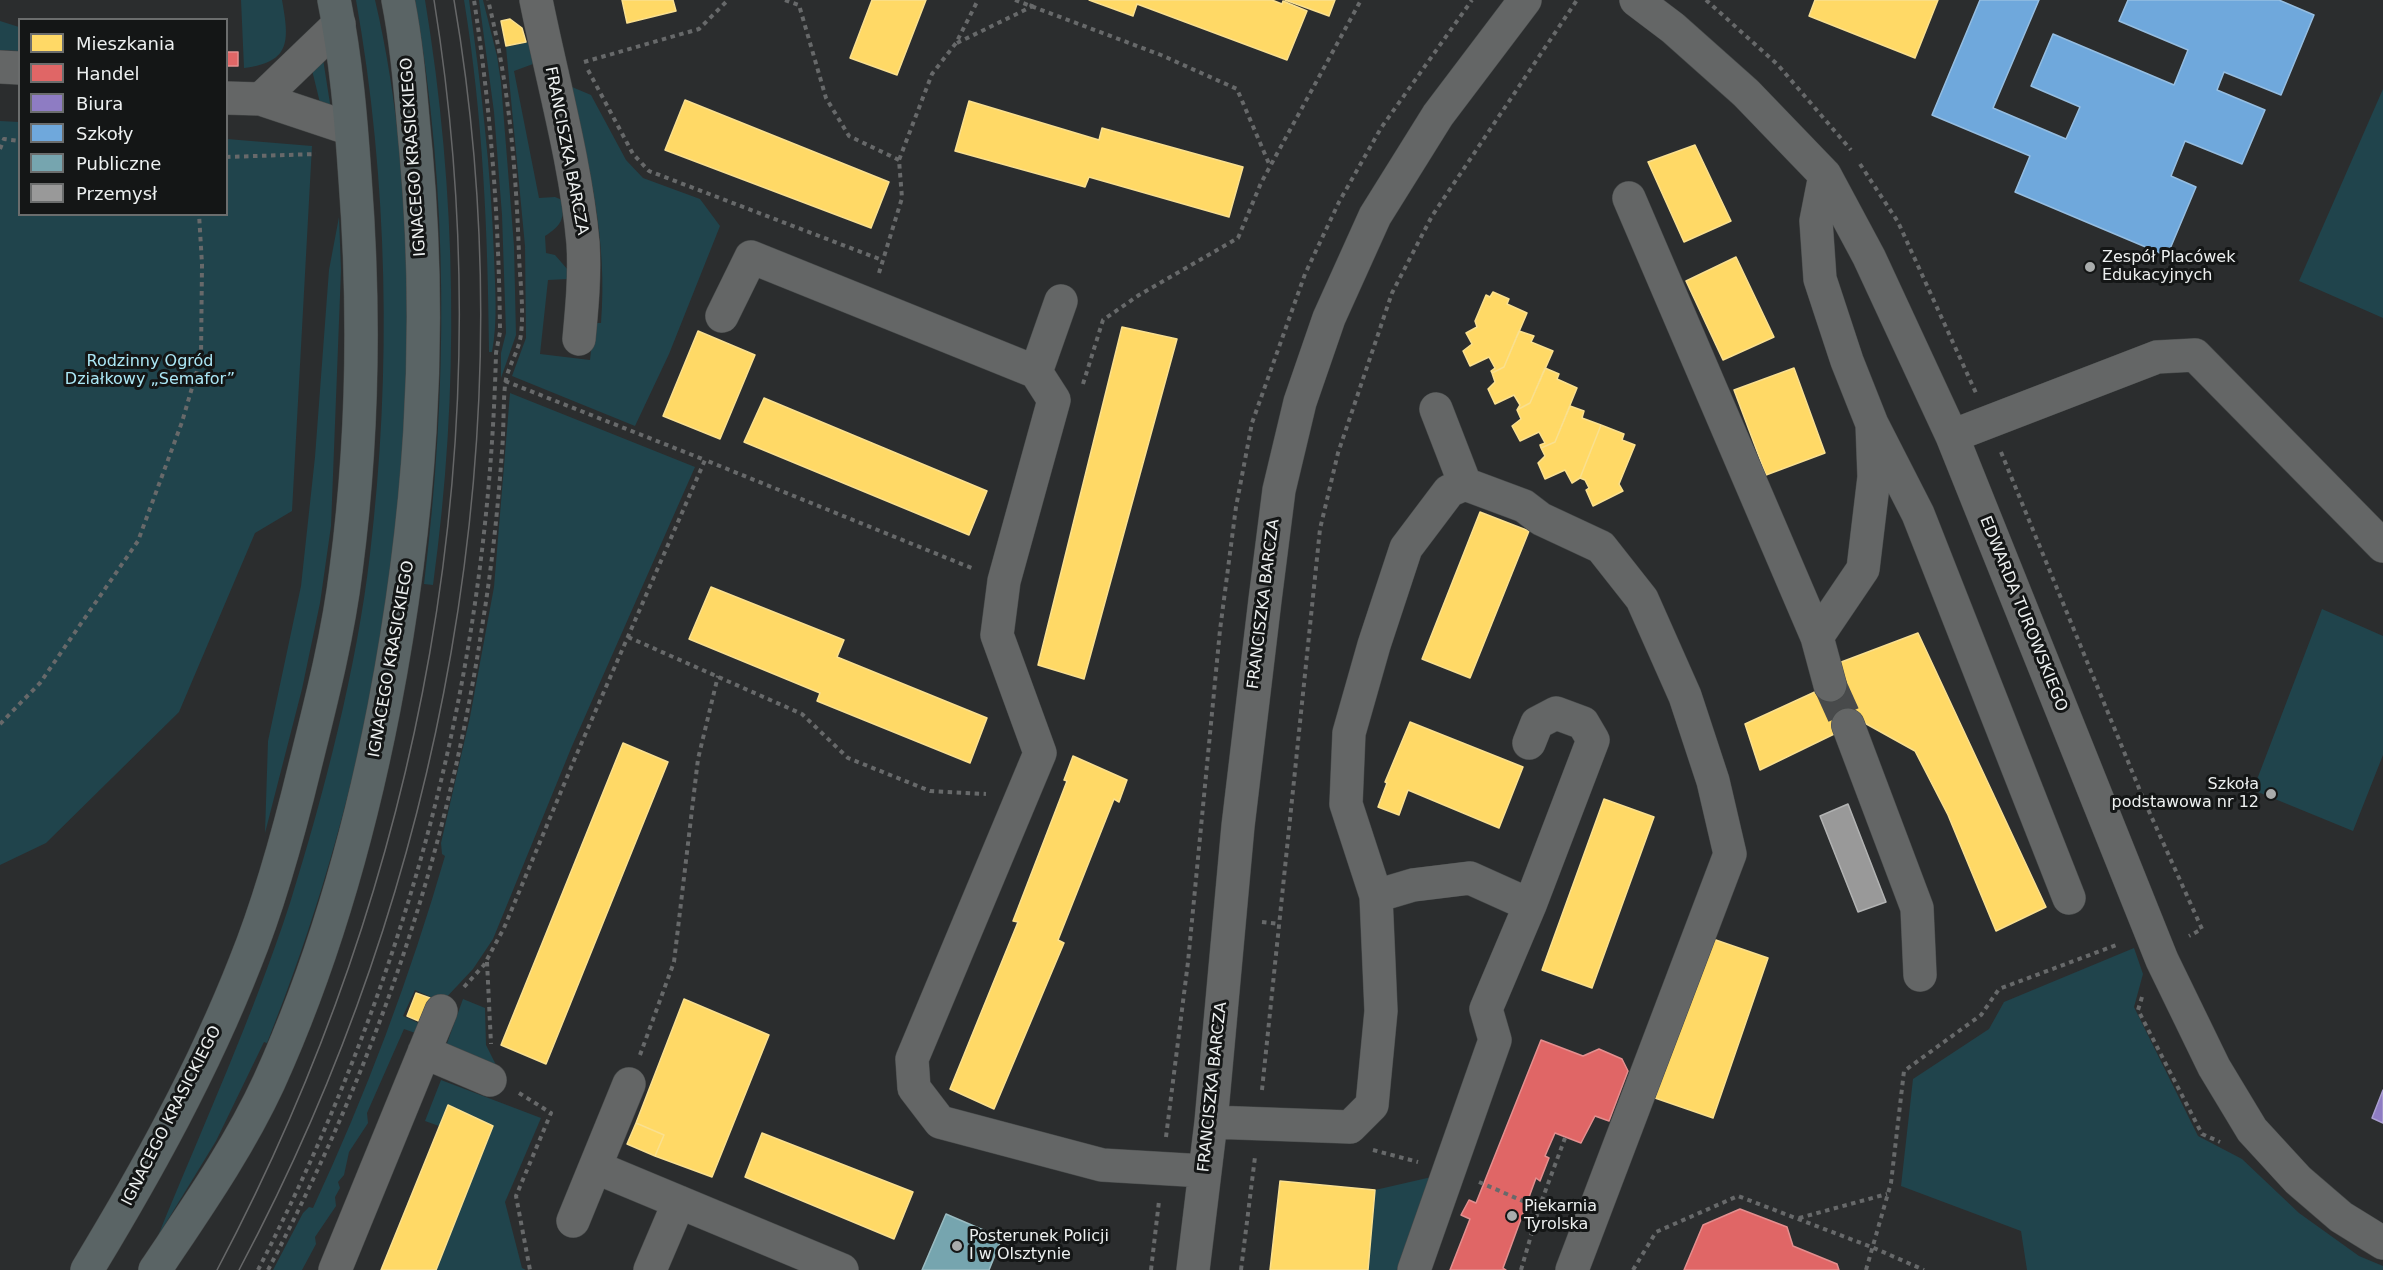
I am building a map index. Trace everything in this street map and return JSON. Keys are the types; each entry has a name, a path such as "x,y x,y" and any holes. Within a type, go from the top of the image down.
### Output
{"main road":[{"name":"IGNACEGO KRASICKIEGO","path":"155,1270 211,1185 267,1086 296,1019 332,918 367,794 403,612 415,519 423,411 422,225 407,58 398,0"},
{"name":"IGNACEGO KRASICKIEGO","path":"87,1270 133,1193 190,1088 246,960 286,844 317,718 346,574 356,488 362,339 360,247 351,129 336,12"}],"street":[{"name":"FRANCISZKA BARCZA","path":"536,0 577,200 583,243 583,300 579,339"},
{"name":"FRANCISZKA BARCZA","path":"1193,1270 1211,1122 1238,826 1266,589 1279,490 1300,402 1329,318 1375,216 1438,115 1526,0"},
{"name":"EDWARDA TUROWSKIEGO","path":"1636,0 1673,28 1746,93 1825,175 1869,257 1952,436 2162,960 2214,1066 2252,1130 2298,1180 2341,1217 2383,1243"},
{"path":"261,99 336,12"},
{"path":"0,67 18,68"},
{"path":"228,98 261,99 351,129"},
{"path":"1825,175 1816,222 1820,279 1847,361 1872,424 1918,514 2069,898"},
{"path":"1629,198 1817,637 1830,685"},
{"path":"722,316 751,257 1036,372 1054,400 1004,581 997,635 1040,753 912,1059 914,1088 940,1122 1102,1165 1204,1171"},
{"path":"1036,372 1060,301"},
{"path":"1952,436 2157,357 2195,355 2383,546"},
{"path":"1437,409 1465,483"},
{"path":"1817,637 1863,569 1874,477 1872,424"},
{"path":"1211,1122 1350,1127 1372,1106 1381,1011 1376,896 1346,804 1348,733 1406,548 1449,491 1465,483 1524,506 1541,519 1601,547 1642,599 1685,696 1713,781 1730,854 1572,1270"},
{"path":"1414,1270 1495,1040 1486,1009 1530,906 1593,740 1583,723 1556,713 1537,723 1529,743"},
{"path":"1848,725 1917,908 1920,975"},
{"path":"1376,896 1413,885 1470,878 1530,906"},
{"path":"335,1270 441,1011"},
{"path":"424,1052 492,1066"},
{"path":"573,1221 629,1084"},
{"path":"595,1167 830,1268"},
{"path":"650,1270 679,1202"}],"path":[{"path":"258,1270 327,1127 383,984 425,852 465,670 489,490 496,353 500,332 499,246 492,133 474,0"},
{"path":"268,1270 320,1169 360,1079 401,966 436,853 466,720 483,623 499,492 505,381 521,336 519,246 503,60 488,0"},
{"path":"578,63 699,29 728,0"},
{"path":"785,0 799,5 826,98 849,136 899,159"},
{"path":"874,306 882,260 902,198 899,159 932,74 956,43 978,0"},
{"path":"1015,0 1161,56 1237,89 1270,167"},
{"path":"956,43 1031,7 1033,0"},
{"path":"1083,387 1103,320 1139,295 1238,238 1261,183 1361,0"},
{"path":"1266,1048 1320,529 1338,453 1392,293 1432,216 1576,0"},
{"path":"584,62 633,154 649,171 882,260"},
{"path":"0,149 4,139 18,141"},
{"path":"228,157 311,155"},
{"path":"0,724 40,683 138,541 182,422 201,357 202,264 198,216"},
{"path":"505,381 1004,581"},
{"path":"441,1011 487,961 504,928 705,460"},
{"path":"628,637 802,714 848,758 930,791 991,794"},
{"path":"629,1084 674,962 698,759 718,676"},
{"path":"1866,1270 1888,1194 1904,1071 1981,1016 1999,989 2121,944"},
{"path":"487,961 492,1066"},
{"path":"530,1270 516,1196 551,1113"},
{"path":"1350,1127 1369,1149 1449,1170 1539,1208"},
{"path":"1521,1270 1539,1208 1565,1138"},
{"path":"1798,1218 1888,1194"},
{"path":"1633,1270 1656,1232 1738,1196 1874,1248 1924,1270"}],"green space":[{"path":"241,0 282,0 286,27 284,47 279,54 260,65 244,68"},
{"path":"356,0 375,0 390,76 403,191 407,307 405,402 399,496 388,589 373,682 353,774 329,865 300,955 267,1043 264,1042 216,1141 158,1236 244,1029 276,945 315,818 338,730 357,641 370,554 377,485 384,346 380,206 375,137"},
{"path":"415,0 425,0 444,146 449,219 451,366 448,439 433,585 424,584 438,438 441,365 439,219 426,73"},
{"path":"464,0 469,0 491,192 496,304 492,352 489,352 486,219 480,131"},
{"path":"479,0 483,0 497,56 501,83 514,246 516,335 501,378 501,353 506,333 502,215 494,112"},
{"path":"0,21 18,27 18,51 0,50"},
{"path":"529,42 533,64 514,71 539,198 555,197 562,200 561,221 545,236 546,253 555,255 568,270 568,279 548,280 540,354 590,360 594,323 601,323 602,263 596,204 572,87 591,95 626,160 643,178 700,199 720,226 669,354 635,426 512,376 526,338 525,246 506,47"},
{"path":"323,59 331,110 321,107 312,70"},
{"path":"2383,89 2383,318 2299,281"},
{"name":"Rodzinny Ogród Działkowy „Semafor”","path":"0,121 18,122 18,216 228,216 228,139 312,146 292,511 255,533 179,712 46,843 0,865"},
{"path":"339,217 341,270 331,526 320,603 302,689 265,833 268,741 301,586 315,457 329,270"},
{"path":"510,393 695,467 572,746 493,939 473,969 442,1002 415,990 403,1016 425,1026 421,1035 404,1029 367,1113 368,1123 349,1152 344,1175 338,1182 340,1188 335,1197 336,1206 315,1237 316,1244 302,1270 273,1270 303,1213 309,1207 313,1208 351,1122 402,990 445,856 442,854 441,843 470,717 494,587"},
{"path":"2322,609 2383,636 2383,755 2353,831 2253,790"},
{"path":"2134,948 2143,974 2134,1007 2198,1136 2242,1159 2299,1213 2359,1256 2383,1266 2383,1270 2027,1270 2021,1231 1901,1186 1913,1079 1989,1029 2004,1002"},
{"path":"463,999 485,1008 486,1045 501,1075 446,1046"},
{"path":"441,1080 541,1118 505,1202 522,1268 526,1270 436,1270 493,1126 449,1105 439,1126 425,1121"},
{"path":"1436,1176 1405,1270 1368,1270 1375,1190"}],"building: Mieszkania":[{"path":"622,0 673,0 676,11 627,23"},
{"path":"872,0 926,0 897,75 850,58"},
{"path":"1089,0 1272,0 1282,4 1283,1 1307,11 1287,60 1137,4 1133,16"},
{"path":"1285,0 1335,0 1329,16"},
{"path":"1815,0 1938,0 1915,58 1809,16"},
{"path":"510,19 522,28 526,42 506,46 501,21"},
{"path":"685,100 889,182 871,228 665,150"},
{"path":"969,101 1099,140 1102,128 1243,167 1229,217 1089,177 1085,187 955,151"},
{"path":"1695,145 1731,221 1684,242 1648,162"},
{"path":"1736,257 1774,337 1723,360 1686,281"},
{"path":"1493,292 1509,299 1507,304 1527,313 1504,367 1492,373 1491,371 1495,368 1489,357 1470,366 1463,351 1472,344 1466,333 1477,327 1475,321 1486,295 1490,297"},
{"path":"1122,327 1177,339 1084,679 1038,665"},
{"path":"698,331 755,355 720,439 663,416"},
{"path":"1519,331 1534,336 1531,342 1553,351 1530,403 1517,410 1520,405 1514,395 1495,404 1488,389 1495,382 1492,373 1504,367"},
{"path":"1545,368 1559,374 1557,379 1577,388 1555,442 1541,448 1540,445 1545,443 1539,432 1520,441 1512,426 1521,419 1517,410 1530,403"},
{"path":"1794,368 1825,453 1766,475 1734,390"},
{"path":"764,398 987,491 969,535 744,442"},
{"path":"1570,406 1584,411 1582,418 1601,425 1580,478 1572,483 1565,470 1545,479 1538,463 1545,456 1541,448 1555,442"},
{"path":"1601,425 1624,434 1622,440 1635,445 1619,484 1623,491 1593,506 1586,490 1589,488 1585,480 1580,478"},
{"path":"1480,512 1529,531 1470,678 1422,659"},
{"path":"711,587 844,640 837,657 987,718 970,763 817,701 820,693 689,639"},
{"path":"1918,633 2046,907 1996,931 1948,815 1915,751 1861,721 1760,770 1745,724 1830,685 1836,664"},
{"path":"1410,722 1523,767 1499,828 1408,790 1399,815 1378,807 1387,783 1385,782"},
{"path":"623,743 668,762 546,1064 501,1045"},
{"path":"1073,756 1127,780 1119,802 1114,799 1058,940 1064,943 994,1109 950,1089 1018,922 1013,921 1067,781 1064,780"},
{"path":"1604,799 1654,817 1592,988 1542,970"},
{"path":"1710,938 1768,958 1713,1118 1655,1098"},
{"path":"416,993 430,998 421,1022 407,1016"},
{"path":"684,999 769,1035 712,1177 655,1156 664,1135 636,1123"},
{"path":"448,1105 493,1126 436,1270 381,1270"},
{"path":"636,1123 664,1135 655,1156 627,1144"},
{"path":"762,1133 913,1192 894,1239 745,1177"},
{"path":"1280,1181 1375,1190 1368,1270 1270,1270"}],"building: Handel":[{"path":"228,52 238,52 238,66 228,66"},
{"path":"1541,1040 1583,1056 1599,1049 1622,1059 1628,1071 1609,1121 1595,1116 1581,1143 1555,1133 1545,1156 1549,1158 1540,1181 1536,1178 1503,1268 1506,1270 1450,1270 1470,1219 1461,1215 1469,1200 1476,1203"},
{"path":"1740,1209 1787,1227 1793,1246 1837,1264 1839,1270 1684,1270 1703,1225"}],"building: Biura":[{"path":"2383,1090 2383,1123 2372,1118"}],"building: Szkoły":[{"path":"1980,0 2039,0 1993,108 2066,139 2080,107 2031,86 2053,34 2174,85 2188,50 2119,21 2128,0 2279,0 2314,15 2281,95 2224,72 2217,90 2265,110 2242,164 2185,141 2171,176 2196,187 2167,256 2015,192 2030,156 1932,115"}],"building: Publiczne":[{"path":"946,1214 1002,1238 989,1270 922,1270"}],"building: Przemysł":[{"path":"1848,804 1886,902 1858,912 1820,816"}],"tunnel":[{"path":"1830,685 1848,725"}],"tram line":[{"path":"217,1270 289,1121 348,968 395,812 430,653 451,492 459,329 454,165 434,0"},
{"path":"239,1270 310,1123 369,970 417,813 451,652 473,490 480,326 474,163 454,0"}],"place":[{"name":"Zespół Placówek Edukacyjnych","path":"2090,267"},
{"name":"Szkoła podstawowa nr 12","path":"2271,794"},
{"name":"Piekarnia Tyrolska","path":"1512,1216"},
{"name":"Posterunek Policji I w Olsztynie","path":"957,1246"}]}
